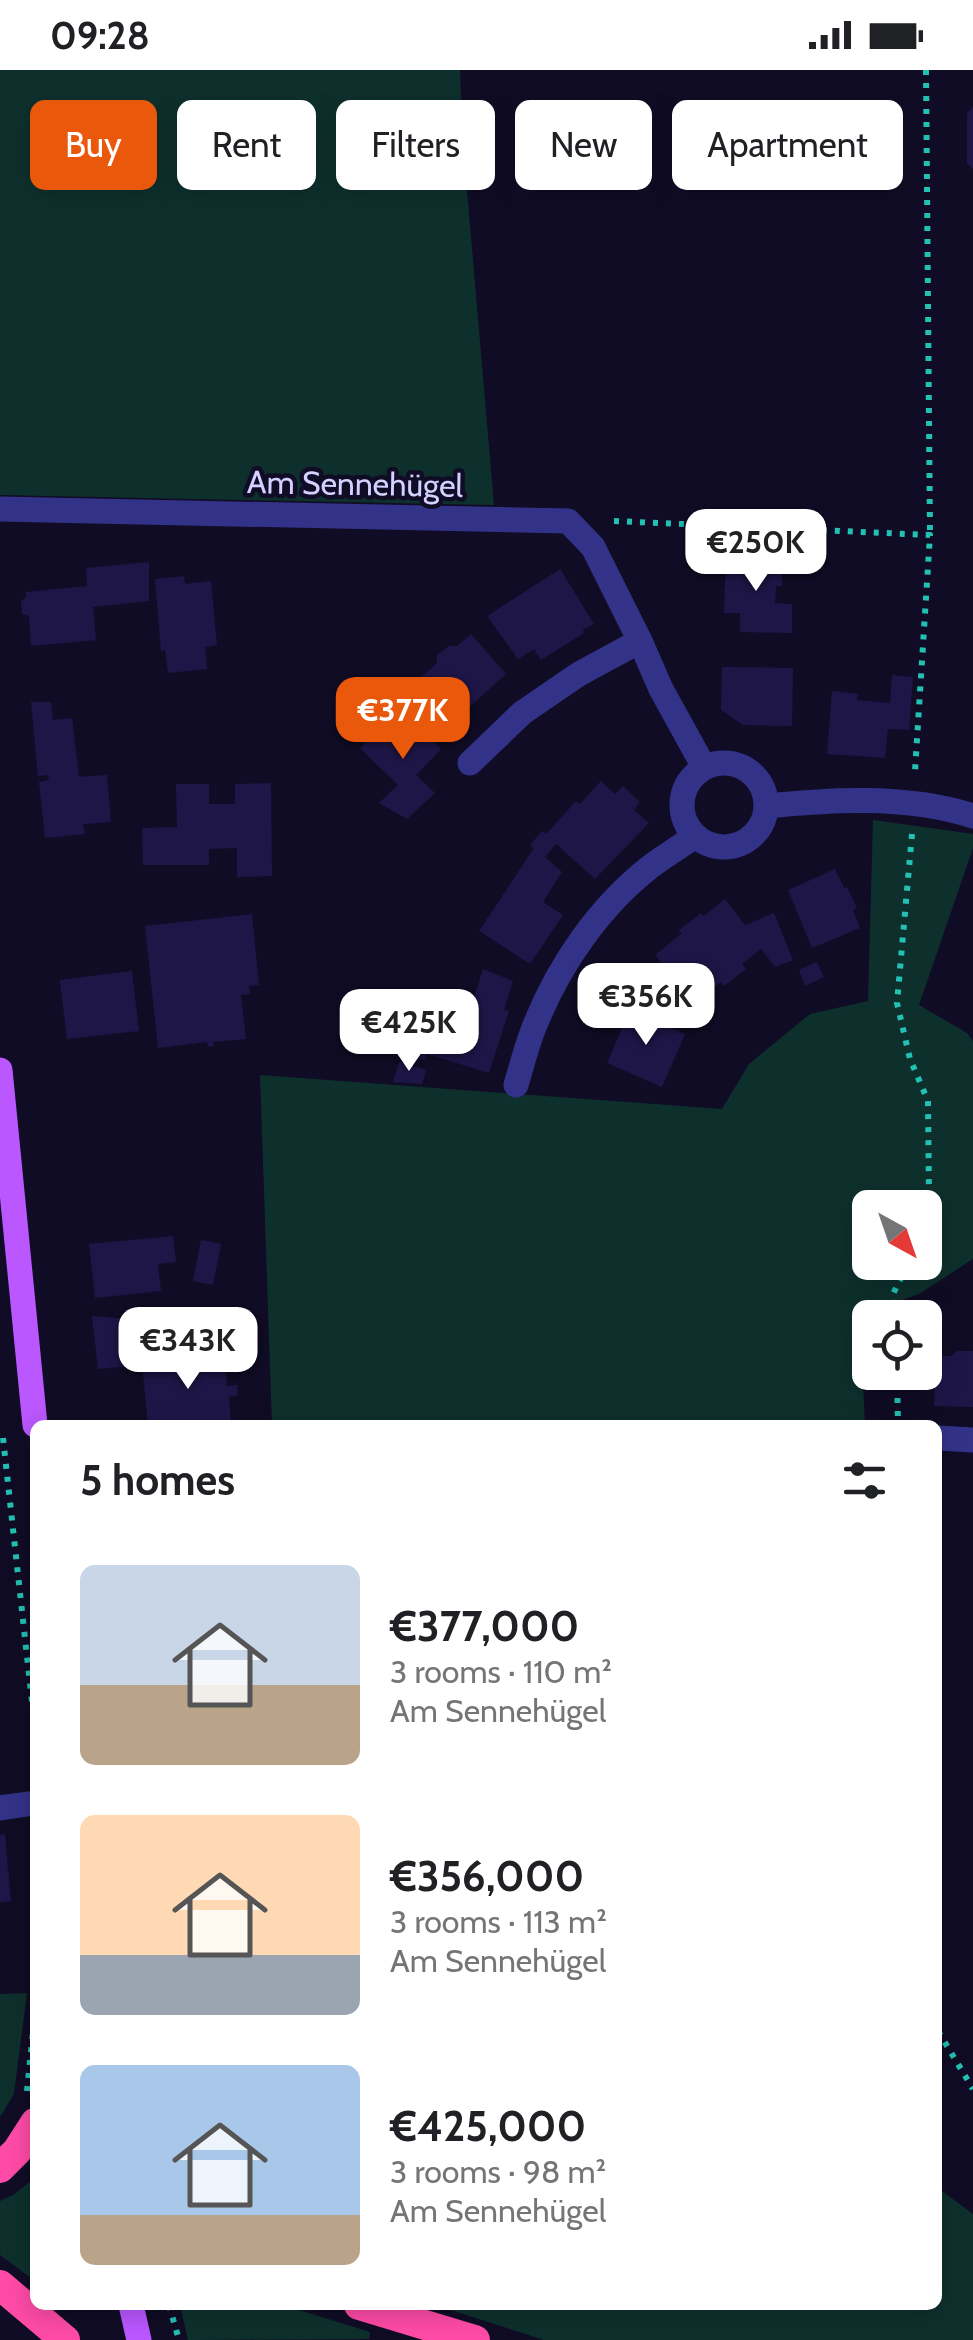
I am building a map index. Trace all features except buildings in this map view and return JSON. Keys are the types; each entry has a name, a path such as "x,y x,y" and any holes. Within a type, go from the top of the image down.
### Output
{"highway":[{"path":"0,2168 17,2150 28,2112"},
{"path":"0,2285 58,2335"},
{"path":"376,2310 475,2340"}],"main road":[{"path":"0,1070 35,1420"},
{"path":"131,2310 140,2340"}],"street":[{"name":"Am Sennehügel","path":"0,509 568,521"},
{"path":"568,521 593,548 661,689 704,766"},
{"path":"470,763 522,713 578,674 640,641"},
{"path":"726,762 748,768 763,784 767,806 762,825 749,840 732,847 712,846 695,836 684,820 682,799 689,780 704,766 726,762"},
{"path":"767,806 815,801 913,803 973,816"},
{"path":"516,1084 554,982 582,941 614,901 648,868 695,836"},
{"path":"942,1438 973,1440"},
{"path":"0,1808 30,1803"}],"path":[{"path":"926,70 930,535 912,838 897,1003 910,1059 928,1101 929,1190"},
{"path":"568,521 930,535"},
{"path":"897,1390 898,1420"},
{"path":"2,1422 30,1683"},
{"path":"942,2039 973,2090"},
{"path":"28,2112 30,2060"},
{"path":"171,2310 180,2340"}],"green space":[{"path":"0,70 460,70 461,100 336,100 336,190 467,190 494,505 0,495"},
{"path":"873,820 973,834 973,848 919,1005 967,1033 973,1041 973,1259 942,1279 942,1190 852,1190 852,1280 941,1280 902,1300 852,1300 852,1390 863,1390 865,1420 272,1420 260,1075 722,1109 749,1064 810,1014 868,1001"},
{"path":"27,1993 14,2094 0,2117 0,1994"},
{"path":"30,2182 30,2277 0,2255 0,2201"},
{"path":"942,2191 973,2214 973,2340 544,2340 451,2310 942,2310"},
{"path":"181,2310 299,2310 370,2332 369,2339 188,2340"}]}
